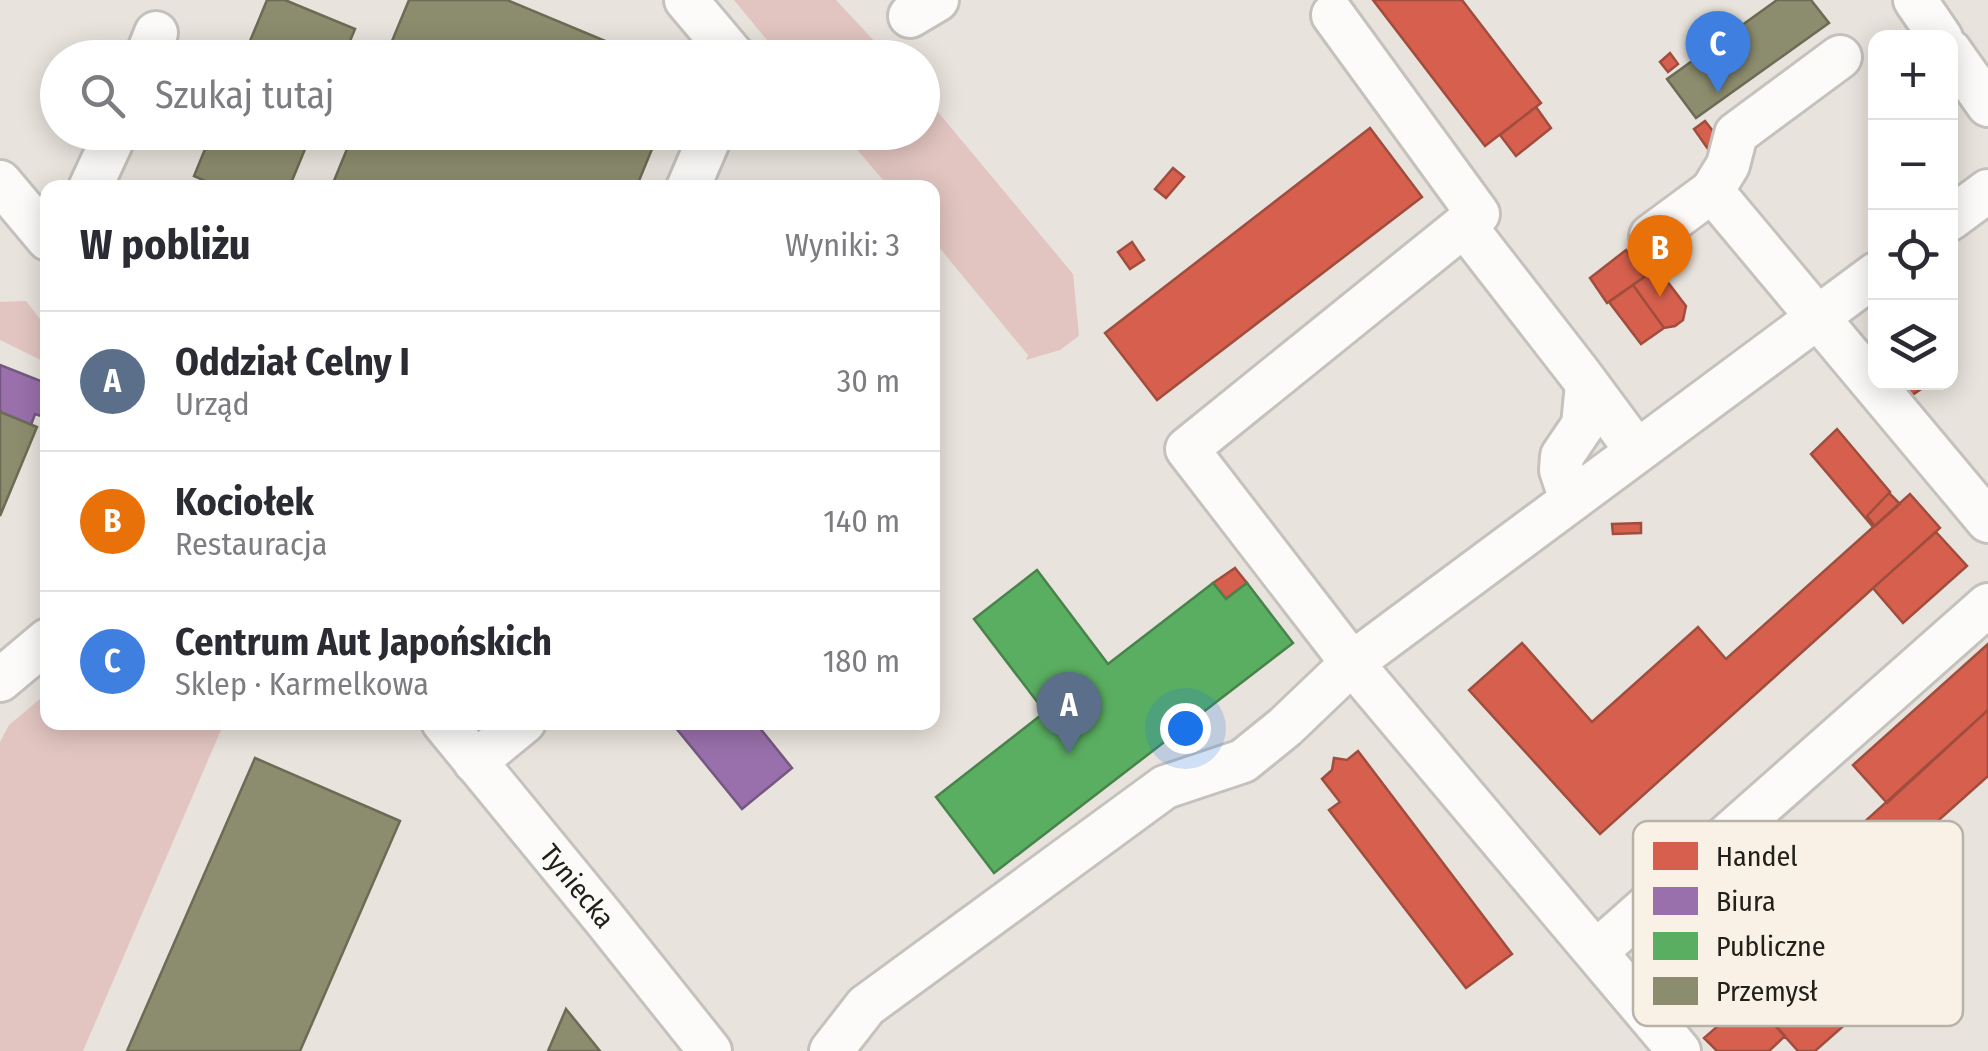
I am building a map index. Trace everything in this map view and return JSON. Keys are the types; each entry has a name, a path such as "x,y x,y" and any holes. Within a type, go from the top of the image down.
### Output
{"street":[{"path":"686,0 720,40"},
{"path":"1914,0 1935,30"},
{"path":"1333,15 1478,214 1187,450 1352,663 1633,996"},
{"path":"1651,236 1712,191 1728,166 1736,134 1840,58"},
{"path":"1958,62 1988,105"},
{"path":"94,180 108,150"},
{"path":"691,180 704,150"},
{"path":"0,182 40,230"},
{"path":"1958,213 1988,190"},
{"path":"1712,191 1988,522"},
{"path":"1464,225 1637,452"},
{"path":"831,1051 866,1006 1165,787 1243,760 1285,727 1352,663 1868,280"},
{"path":"1570,500 1561,470 1562,456 1583,425 1587,384"},
{"path":"1744,821 1988,606"},
{"path":"0,680 40,647"},
{"name":"Tyniecka","path":"449,730 710,1051"},
{"path":"475,762 514,730"},
{"path":"1596,951 1633,918"},
{"path":"1658,1026 1679,1051"}],"shaded area":[{"path":"734,0 836,0 873,40 767,40"},
{"path":"940,114 1073,274 1079,336 1060,350 1026,360 1028,355 940,248 940,180 883,180 857,150 940,150"},
{"path":"26,301 40,319 40,360 0,340 0,302"},
{"path":"40,699 40,730 221,730 83,1051 0,1051 0,742 9,725"}],"building: Handel":[{"path":"1373,0 1462,0 1541,103 1485,146"},
{"path":"1670,53 1678,64 1668,72 1660,62"},
{"path":"1536,107 1551,128 1516,156 1500,135"},
{"path":"1705,121 1720,140 1708,149 1694,129"},
{"path":"1370,128 1422,197 1157,400 1105,333"},
{"path":"1173,168 1184,177 1166,198 1155,189"},
{"path":"1132,242 1144,260 1130,269 1118,252"},
{"path":"1641,245 1657,268 1644,277 1629,253"},
{"path":"1626,250 1644,277 1607,303 1590,278"},
{"path":"1657,268 1686,306 1683,320 1675,326 1664,328 1633,285"},
{"path":"1633,285 1664,328 1641,344 1609,302"},
{"path":"1902,390 1920,390 1908,398"},
{"path":"1837,429 1890,492 1867,516 1873,527 1811,454"},
{"path":"1889,493 1900,504 1875,526 1867,516"},
{"path":"1910,494 1940,528 1600,834 1469,690 1522,643 1592,722 1698,627 1726,659"},
{"path":"1641,523 1641,533 1613,534 1612,524"},
{"path":"1936,532 1967,566 1903,623 1873,588"},
{"path":"1235,568 1247,583 1226,599 1213,583"},
{"path":"1988,644 1988,710 1887,803 1853,765"},
{"path":"1988,710 1988,776 1938,821 1865,821"},
{"path":"1358,751 1512,954 1466,988 1329,810 1340,802 1322,779 1332,770 1334,758 1347,760"},
{"path":"1718,1026 1776,1026 1785,1036 1769,1051 1717,1051 1704,1038"},
{"path":"1775,1026 1843,1026 1815,1051 1798,1051"}],"building: Biura":[{"path":"0,365 40,381 40,416 35,414 31,425 0,412"},
{"path":"678,730 761,730 792,768 742,809"}],"building: Publiczne":[{"path":"1037,570 1108,664 1213,583 1226,599 1247,583 1293,643 994,873 936,797 1045,712 974,619"}],"building: Przemysł":[{"path":"267,0 285,0 355,29 350,40 250,40"},
{"path":"409,0 507,0 603,40 392,40"},
{"path":"1777,0 1811,0 1829,23 1696,118 1667,79"},
{"path":"205,150 305,150 292,180 203,180 194,176"},
{"path":"347,150 652,150 639,180 334,180"},
{"path":"0,412 37,427 0,516"},
{"path":"255,758 400,821 300,1051 127,1051"},
{"path":"566,1009 600,1051 548,1051"}],"place":[{"name":"Centrum Aut Japońskich","path":"1718,93"},
{"name":"Kociołek","path":"1660,297"},
{"name":"Oddział Celny I","path":"1069,754"}]}
